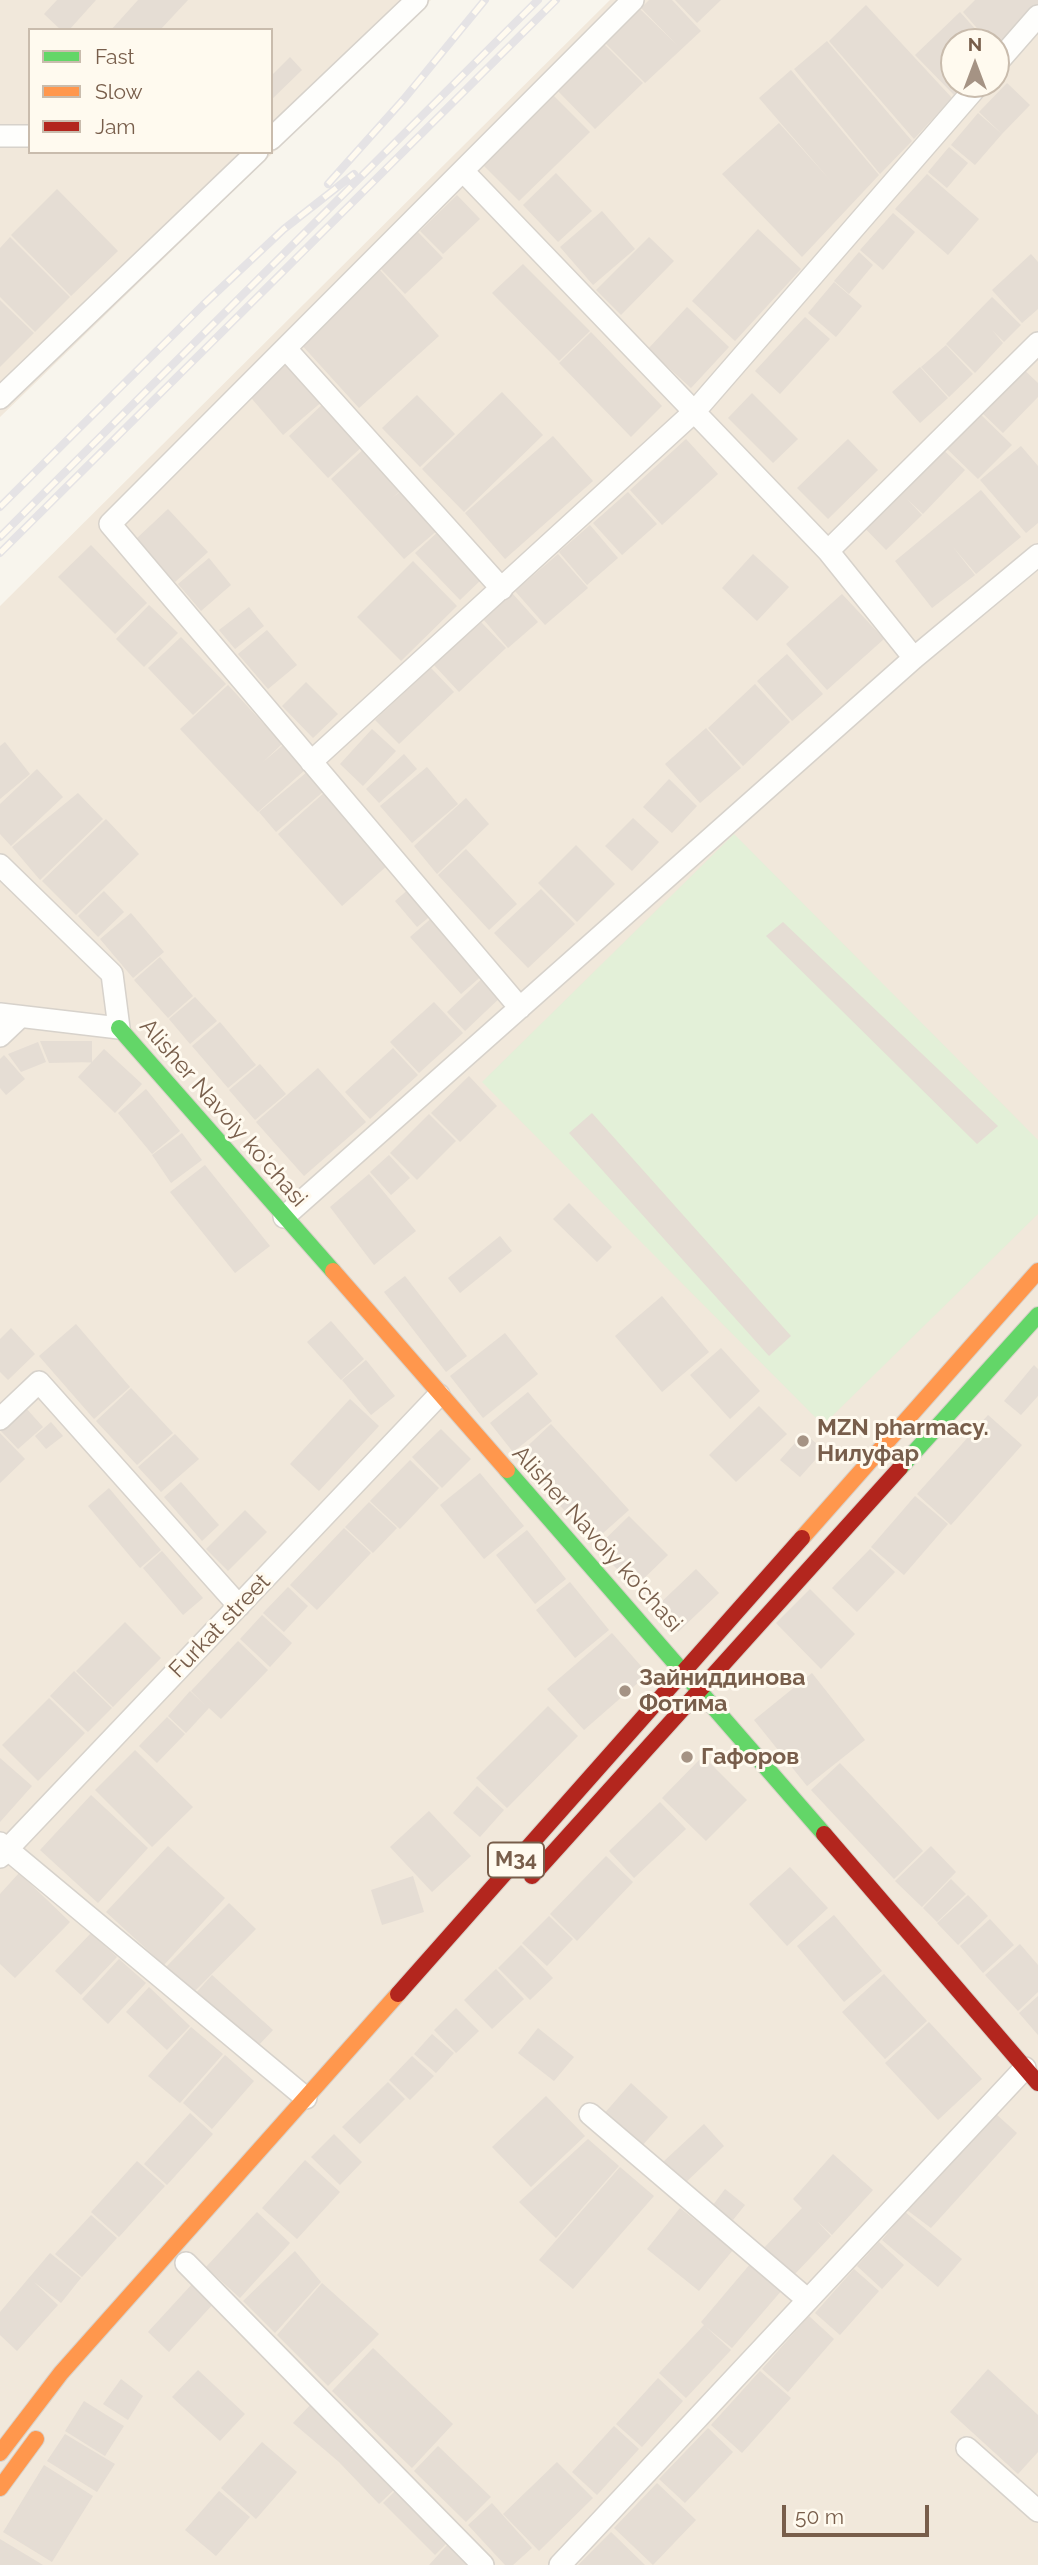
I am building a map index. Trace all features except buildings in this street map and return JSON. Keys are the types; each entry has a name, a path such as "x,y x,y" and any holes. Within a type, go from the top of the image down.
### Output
{"main road":[{"name":"Alisher Navoiy ko'chasi","path":"119,1028 683,1670 1032,2075"},
{"name":"M34","path":"0,2453 61,2373 114,2312 1038,1271"},
{"name":"M34","path":"524,1885 1038,1315"},
{"path":"0,2488 47,2424"}],"street":[{"path":"281,120 417,0"},
{"path":"520,1008 110,524 633,0"},
{"path":"1010,48 1038,16"},
{"path":"311,762 695,411 967,98"},
{"path":"0,136 28,136"},
{"path":"0,398 255,154"},
{"path":"463,171 828,551 914,658"},
{"path":"828,551 1038,343"},
{"path":"286,350 502,589"},
{"path":"284,1217 914,658 1038,555"},
{"path":"0,864 112,974 119,1028 10,1016 0,1036"},
{"path":"0,1419 40,1382 239,1605"},
{"name":"Furkat street","path":"2,1850 439,1395"},
{"path":"2,1850 306,2098"},
{"path":"560,2565 808,2300 1032,2075"},
{"path":"590,2114 808,2300"},
{"path":"186,2263 483,2565"},
{"path":"967,2448 1038,2511"}],"shaded area":[{"path":"0,0 431,0 273,153 273,28 28,28 28,154 272,154 0,417"},
{"path":"610,0 1038,0 1038,2565 0,2565 0,606"}],"green space":[{"path":"734,834 1038,1140 1038,1214 823,1425 482,1082"}],"railway":[{"path":"328,184 404,99 485,0"},
{"path":"0,537 538,0"},
{"path":"0,553 556,0"},
{"path":"0,507 203,305 284,229 354,174"}],"traffic: fast":[{"path":"119,1028 333,1271"},
{"path":"900,1468 1038,1315"},
{"path":"507,1470 824,1834"}],"traffic: slow":[{"path":"333,1271 507,1470"},
{"path":"802,1538 1038,1271"},
{"path":"0,2453 61,2373 398,1994"},
{"path":"0,2488 36,2439"}],"traffic: jam":[{"path":"532,1876 900,1468"},
{"path":"398,1994 802,1538"},
{"path":"824,1834 1038,2083"}],"place":[{"name":"MZN pharmacy. Нилуфар","path":"803,1441"},
{"name":"Зайниддинова Фотима","path":"625,1691"},
{"name":"Гафоров","path":"687,1757"}]}
